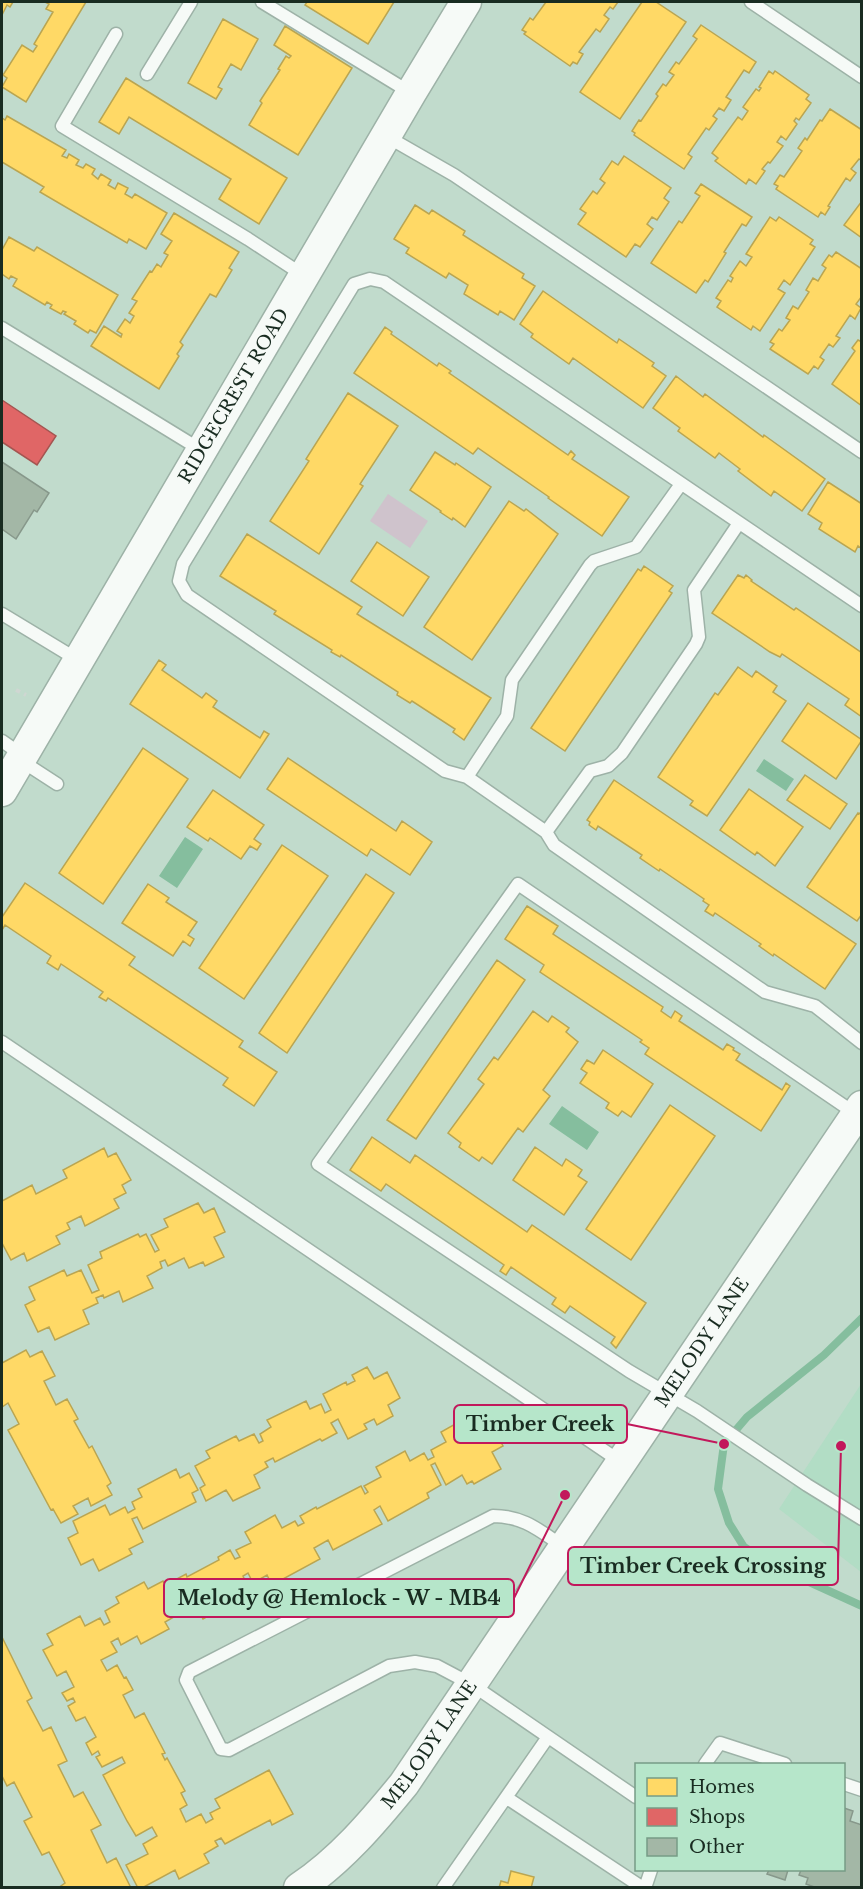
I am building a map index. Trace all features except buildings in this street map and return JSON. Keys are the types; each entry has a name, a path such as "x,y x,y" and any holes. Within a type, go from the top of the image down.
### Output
{"street":[{"name":"RIDGECREST ROAD","path":"2,791 15,752 78,660 466,2"},
{"name":"MELODY LANE","path":"299,1887 336,1858 375,1820 404,1784 859,1110"}],"lane":[{"path":"147,74 191,2"},
{"path":"262,2 411,93"},
{"path":"751,2 861,77"},
{"path":"116,34 62,126 248,239 303,276"},
{"path":"386,136 454,175 861,452"},
{"path":"861,606 384,282 370,279 354,284 183,564 179,581 187,595 445,771 467,777 546,832 554,845 765,992 815,1006 861,1043"},
{"path":"2,328 201,450"},
{"path":"467,777 507,716 512,680 590,565 594,561 636,547 681,484"},
{"path":"546,832 590,771 608,766 622,753 696,644 699,637 694,590 739,523"},
{"path":"2,614 78,660"},
{"path":"15,752 57,784"},
{"path":"859,1110 518,884 318,1164 629,1371 708,1418 861,1519"},
{"path":"2,1042 621,1462"},
{"path":"564,1547 522,1520 509,1516 494,1516 189,1672 186,1680 221,1749 229,1750 389,1666 415,1662 437,1666 471,1684 635,1796"},
{"path":"443,1887 548,1737"},
{"path":"706,1763 720,1743 781,1763"},
{"path":"845,1785 861,1790"},
{"path":"507,1798 644,1887 650,1871"}],"path":[{"path":"16,690 31,698"}],"shaded area":[{"path":"388,494 428,521 410,548 370,521"},
{"path":"764,759 794,779 786,791 756,771"},
{"path":"185,837 203,849 177,888 159,876"},
{"path":"562,1106 599,1132 587,1150 549,1124"},
{"path":"861,1384 861,1572 779,1509"}],"waterway":[{"path":"862,1318 824,1355 747,1417 724,1444 718,1489 729,1523 744,1547 774,1566 862,1606"}],"place":[{"name":"Timber Creek","path":"724,1444"},
{"name":"Timber Creek Crossing","path":"841,1446"},
{"name":"Melody @ Hemlock - W - MB4","path":"565,1495"}]}
